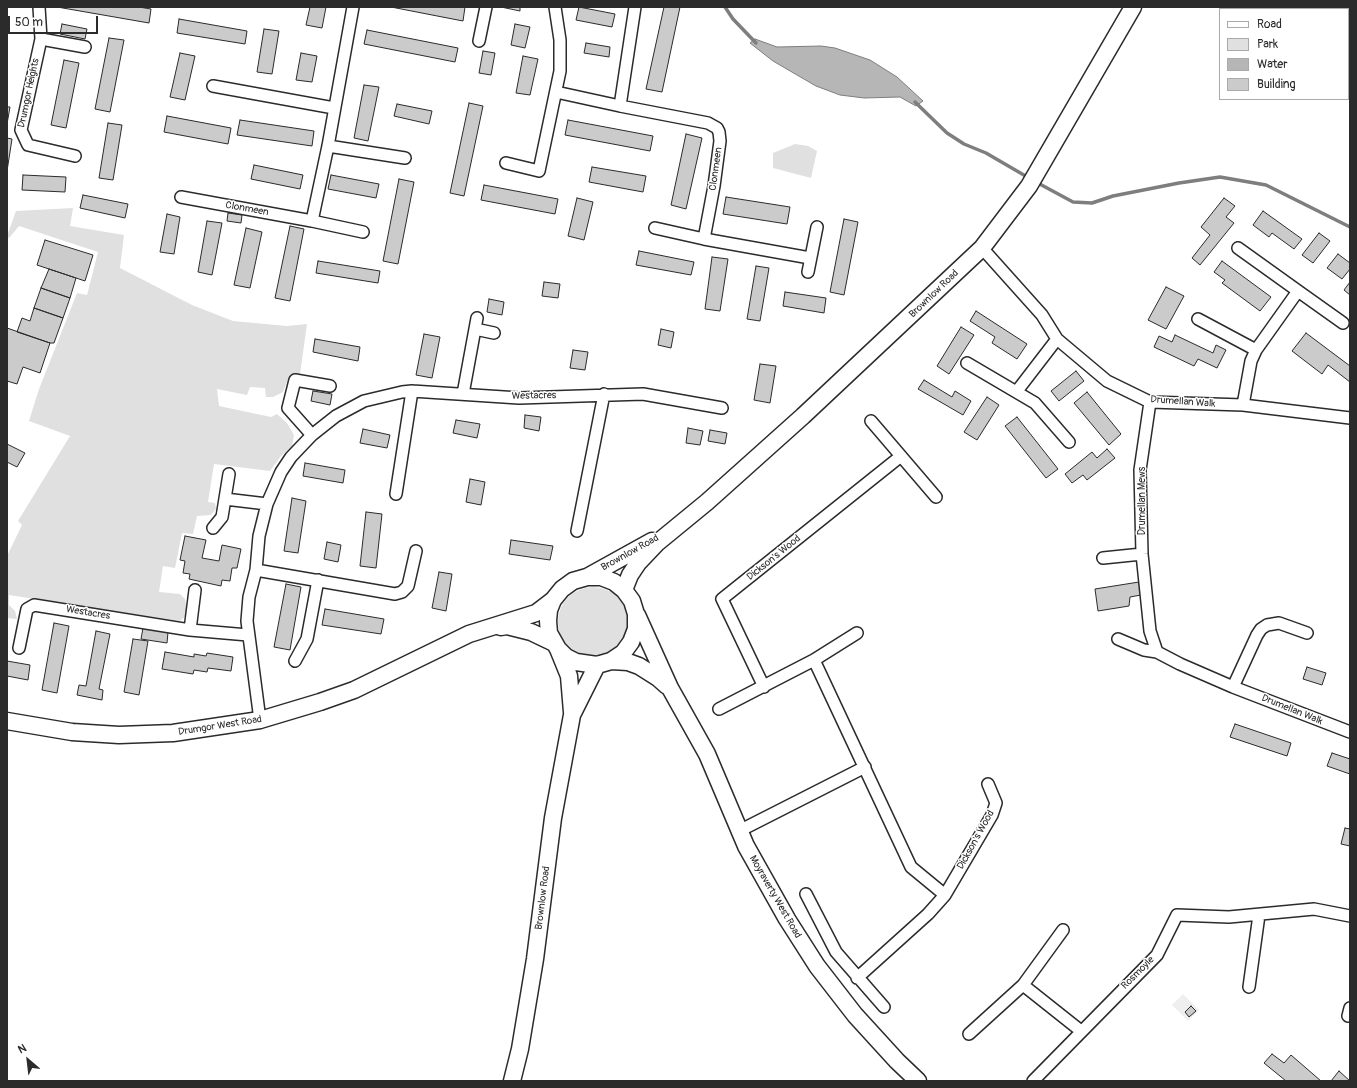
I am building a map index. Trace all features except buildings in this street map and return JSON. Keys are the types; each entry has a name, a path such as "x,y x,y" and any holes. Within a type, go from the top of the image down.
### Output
{"main road":[{"name":"Brownlow Road","path":"624,590 630,575 638,562 657,543 707,502 840,382 982,248 1029,186 1062,132 1133,7"},
{"name":"Brownlow Road","path":"587,577 673,529"},
{"path":"587,577 601,577 614,582 624,590 632,601 636,614 636,629 632,642 623,653 604,663 576,662 566,657 556,646 548,621 549,610 562,589 587,577"},
{"name":"Drumgor West Road","path":"7,721 72,732 119,735 174,733 260,720 354,690 469,634 536,613 554,600"},
{"name":"Moyraverty West Road","path":"636,614 670,688 707,754 739,831 763,879 817,966 855,1014 897,1061 918,1081"},
{"name":"Drumgor West Road","path":"488,629 507,626 525,630 543,637 556,646"},
{"name":"Brownlow Road","path":"512,1081 520,1049 535,959 553,818 572,715 568,676 556,646"},
{"name":"Moyraverty West Road","path":"604,663 628,662 639,666 658,678 670,688"},
{"name":"Brownlow Road","path":"572,715 604,663"}],"street":[{"name":"Drumgor Heights","path":"39,7 41,39 21,130 28,145 74,156"},
{"path":"312,221 328,146 352,7"},
{"path":"479,41 486,7"},
{"path":"506,163 539,171 560,71 560,40 555,7"},
{"path":"620,106 635,7"},
{"path":"41,39 85,47"},
{"path":"213,86 334,108"},
{"name":"Clonmeen","path":"556,92 708,123 717,128 720,141 704,238"},
{"path":"328,146 404,158"},
{"name":"Clonmeen","path":"181,197 364,232"},
{"path":"808,272 817,227"},
{"path":"655,228 810,258"},
{"name":"Drumellan Walk","path":"982,248 1042,315 1057,339 1107,381 1150,402 1243,405 1350,418"},
{"path":"1238,248 1343,323"},
{"path":"1243,405 1251,361 1256,350 1298,291"},
{"path":"1198,319 1256,350"},
{"path":"463,394 476,324 494,333"},
{"path":"1017,392 1057,339"},
{"path":"967,363 1035,403 1069,442"},
{"path":"312,435 288,408 295,380 330,386"},
{"path":"396,494 412,391"},
{"name":"Westacres","path":"260,720 247,621 249,597 256,570 259,536 267,504 281,472 292,457 312,435 336,416 364,400 412,391 519,398 604,394 643,394 722,408"},
{"path":"578,531 604,394"},
{"name":"Drumellan Mews","path":"1150,402 1140,470 1142,554 1150,631 1157,652"},
{"path":"871,421 936,496"},
{"name":"Dickson's Wood","path":"764,687 722,599 901,456"},
{"path":"214,528 222,517 229,474"},
{"path":"225,499 267,504"},
{"path":"256,570 395,594 402,592 408,586 416,551"},
{"path":"1102,558 1142,554"},
{"path":"295,661 307,639 318,580"},
{"path":"190,630 195,590"},
{"name":"Westacres","path":"19,648 27,609 34,605 190,630 248,635"},
{"path":"1234,687 1256,634 1261,628 1267,625 1279,623 1308,633"},
{"path":"719,708 764,687 814,660 857,633"},
{"name":"Drumellan Walk","path":"1118,639 1144,650 1157,652 1180,664 1234,687 1350,732"},
{"path":"814,660 911,867 945,895"},
{"path":"739,831 865,767"},
{"name":"Dickson's Wood","path":"857,978 928,914 945,895 992,815 996,803 988,784"},
{"path":"806,894 836,952 857,978 884,1007"},
{"name":"Rosmoyle","path":"1033,1081 1157,955 1177,915 1229,917 1314,909 1350,916"},
{"path":"1249,987 1259,915"},
{"path":"970,1034 1023,985 1062,930"},
{"path":"1023,985 1081,1031"}],"shaded area":[{"path":"1183,994 1199,1010 1188,1021 1172,1005"}],"green space":[{"path":"795,144 808,146 817,151 811,178 773,168 773,153"},
{"path":"73,208 70,226 124,235 120,268 192,305 233,321 287,326 307,324 300,374 289,376 283,392 273,397 266,397 265,388 250,387 247,395 217,389 219,406 271,417 277,414 287,423 294,435 292,446 281,456 270,471 214,464 208,502 215,503 216,509 211,515 197,516 193,534 182,533 175,568 163,566 159,592 180,594 185,599 188,614 180,621 9,595 9,605 15,611 17,619 7,618 7,556 22,525 18,521 70,436 29,421 39,389 77,293 87,295 98,252 19,226 9,238 7,236 16,211"},
{"path":"593,587 612,593 622,603 628,622 622,641 612,651 593,657 574,651 564,641 558,622 564,603 574,593"}],"water":[{"path":"755,39 777,47 821,46 835,48 870,60 897,77 923,101 916,106 900,97 864,98 840,95 816,86 773,61 750,43"}],"waterway":[{"path":"725,7 733,19 756,43"},
{"path":"915,102 947,133 964,144 986,153 1029,178"},
{"path":"1036,182 1073,202 1092,203 1113,196 1179,183 1220,177 1266,185 1350,227"}]}
